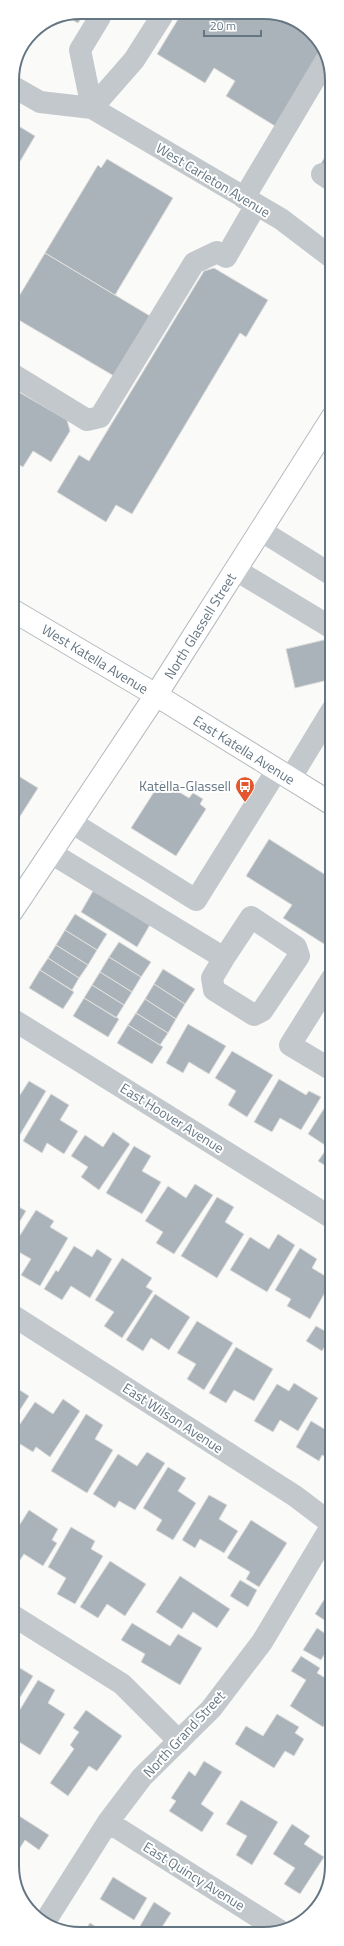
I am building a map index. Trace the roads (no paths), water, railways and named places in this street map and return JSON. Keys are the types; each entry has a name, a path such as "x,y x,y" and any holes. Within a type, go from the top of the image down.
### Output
{"main road":[{"name":"North Glassell Street","path":"19,888 51,853 156,695 325,429"},
{"name":"West Katella Avenue","path":"19,614 156,695"},
{"name":"East Katella Avenue","path":"156,695 325,800"}],"street":[{"path":"92,108 80,50 98,19"},
{"path":"92,108 134,60 160,19"},
{"path":"19,378 87,420 100,417 194,263 217,252 226,257 250,201 323,65"},
{"path":"19,90 40,102 92,108"},
{"name":"West Carleton Avenue","path":"92,108 250,201 303,234 325,251"},
{"path":"260,530 325,564"},
{"path":"236,570 325,624"},
{"path":"71,822 196,900 325,719"},
{"path":"51,853 224,958"},
{"path":"251,917 296,947 298,956 262,1011 254,1015 214,990 212,978 224,958 251,917"},
{"path":"325,991 290,1045 325,1066"},
{"name":"East Hoover Avenue","path":"19,1022 325,1214"},
{"name":"East Wilson Avenue","path":"19,1319 295,1496 325,1519"},
{"name":"North Grand Street","path":"47,1918 108,1822 142,1777 211,1709 262,1642 325,1536"},
{"path":"19,1620 122,1684 179,1740"},
{"name":"East Quincy Avenue","path":"108,1822 273,1926"}],"place":[{"name":"Katella-Glassell","path":"245,803"}]}
